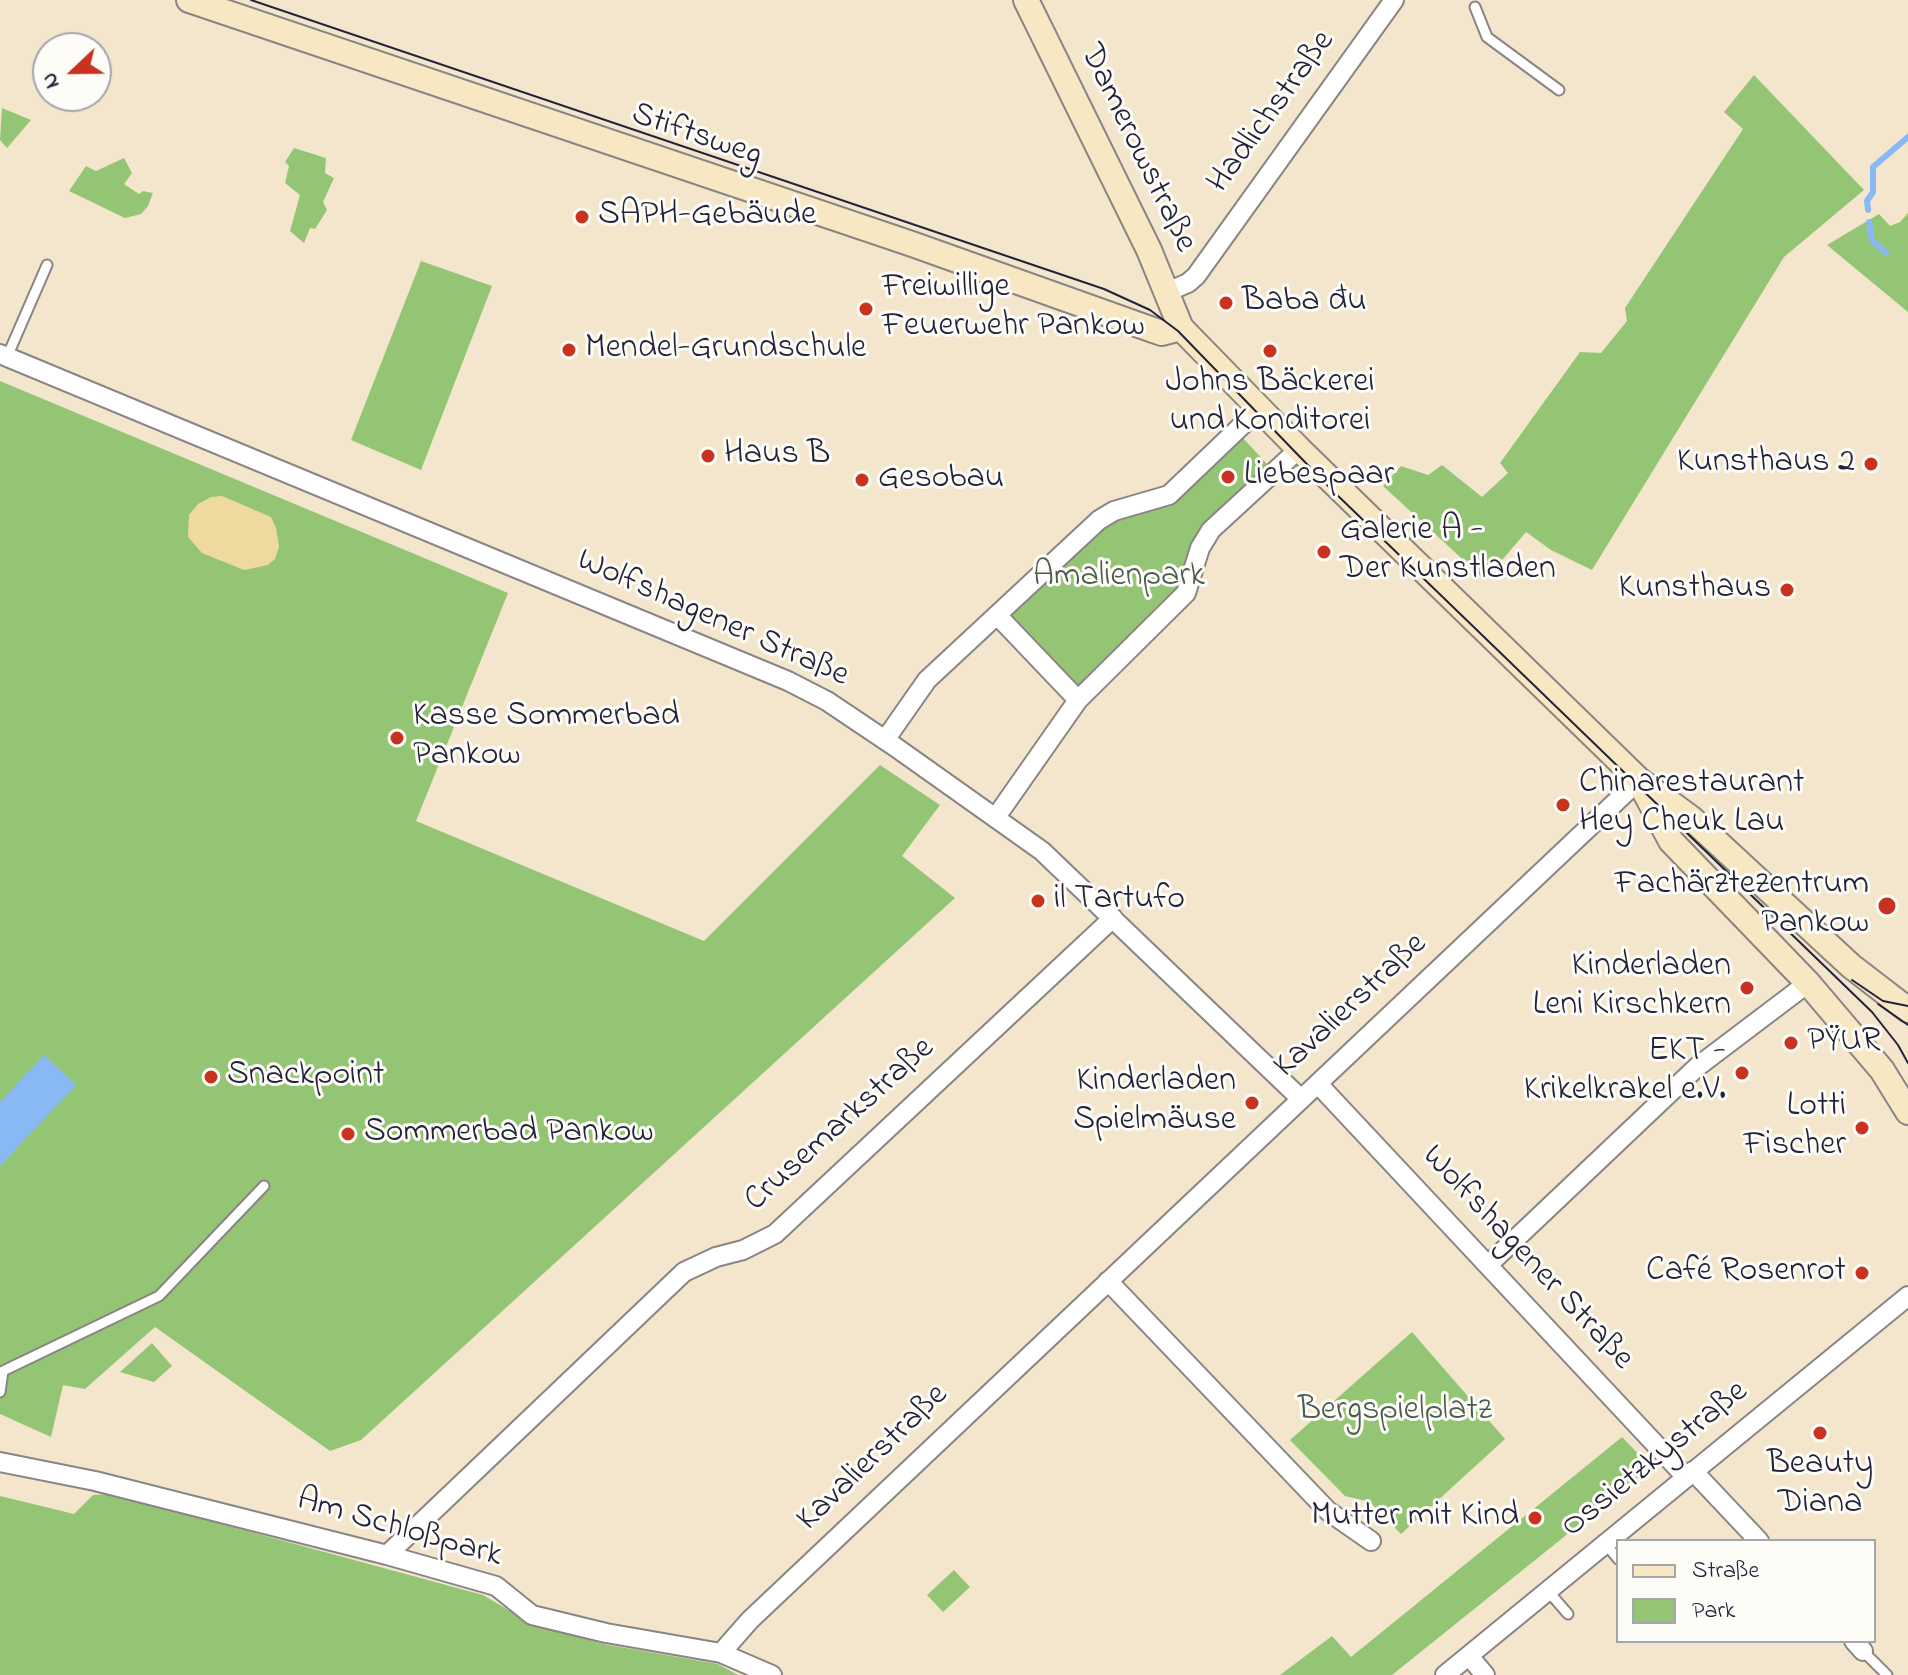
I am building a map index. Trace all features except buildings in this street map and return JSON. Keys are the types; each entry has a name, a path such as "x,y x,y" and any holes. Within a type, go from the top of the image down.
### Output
{"main road":[{"name":"Stiftsweg","path":"189,0 912,244 1162,333 1181,328"},
{"name":"Damerowstraße","path":"1026,0 1113,173 1181,328"},
{"path":"1181,328 1299,449 1639,780 1692,819 1851,966 1908,1010"},
{"path":"1639,780 1671,841 1808,983 1877,1064 1901,1080 1908,1112"}],"street":[{"name":"Hadlichstraße","path":"1167,292 1196,276 1394,0"},
{"name":"Wolfshagener Straße","path":"4,356 788,681 827,701 1042,851 1301,1099"},
{"path":"885,740 927,680 1105,515 1158,499 1177,489 1259,409"},
{"path":"996,817 1078,700 1186,593 1200,548 1211,530 1299,449"},
{"path":"997,615 1078,700"},
{"name":"Kavalierstraße","path":"721,1653 750,1620 1639,780"},
{"name":"Crusemarkstraße","path":"387,1555 684,1272 716,1257 743,1250 775,1234 1113,918"},
{"path":"1488,1265 1697,1067 1808,983"},
{"name":"Wolfshagener Straße","path":"1318,1084 1488,1265 1757,1539"},
{"path":"1108,1281 1328,1511 1371,1541"},
{"name":"Ossietzkystraße","path":"1445,1675 1908,1296"},
{"name":"Am Schloßpark","path":"0,1462 95,1481 387,1555 496,1586 532,1615 606,1633 721,1653 772,1675"},
{"path":"1469,1656 1485,1675"}],"lane":[{"path":"1475,7 1487,37 1559,90"},
{"path":"4,356 47,265"},
{"path":"0,1392 3,1371 159,1296 264,1186"},
{"path":"1605,1543 1616,1557"},
{"path":"1548,1591 1568,1614"},
{"path":"1859,1646 1887,1675"}],"green space":[{"path":"1754,75 1864,190 1784,257 1592,570 1551,550 1526,532 1485,580 1383,486 1401,466 1428,475 1442,465 1482,497 1508,473 1500,463 1580,352 1601,353 1627,321 1625,308 1743,129 1724,112"},
{"path":"2,108 31,120 7,148 0,140"},
{"path":"294,148 326,158 325,173 334,178 323,202 327,210 315,229 310,228 304,243 290,231 300,195 285,183 289,166 285,162"},
{"path":"124,158 132,173 124,184 139,194 143,191 153,193 141,214 125,218 69,191 86,166 96,171"},
{"path":"1908,213 1908,312 1827,245 1879,214 1890,226 1900,222"},
{"path":"421,261 492,286 421,470 351,440"},
{"name":"Sommerbad Pankow","path":"0,381 508,593 416,821 704,941 880,765 940,805 902,856 955,898 361,1440 330,1451 155,1327 85,1389 63,1385 51,1437 0,1414"},
{"name":"Amalienpark","path":"1242,437 1267,464 1207,520 1195,539 1173,596 1079,686 1010,615 1104,524 1168,504"},
{"name":"Bergspielplatz","path":"1412,1332 1505,1439 1401,1534 1370,1502 1345,1496 1290,1440"},
{"path":"152,1343 172,1366 154,1382 120,1372"},
{"path":"1622,1437 1651,1467 1392,1675 1280,1675 1332,1636 1351,1657"},
{"path":"111,1494 483,1595 532,1624 603,1644 718,1664 738,1675 0,1675 0,1496 74,1514 93,1495"},
{"path":"954,1570 970,1587 943,1612 927,1595"}],"sand":[{"path":"222,496 271,517 279,547 275,559 268,565 244,570 202,553 188,537 189,515 198,504 211,497"}],"water":[{"path":"44,1055 76,1085 0,1166 0,1102"}],"waterway":[{"path":"1868,210 1867,201 1873,192 1873,167 1908,137"},
{"path":"1869,222 1872,240 1886,253"}],"tram line":[{"path":"251,0 1104,289 1150,310 1178,331 1332,490 1872,1012 1908,1063"},
{"path":"1852,980 1883,1001 1908,1006"},
{"path":"1878,1004 1908,1025"}],"place":[{"name":"SAPH-Gebäude","path":"582,217"},
{"name":"Baba đu","path":"1226,303"},
{"name":"Freiwillige Feuerwehr Pankow","path":"866,309"},
{"name":"Mendel-Grundschule","path":"569,350"},
{"name":"Johns Bäckerei und Konditorei","path":"1270,351"},
{"name":"Haus B","path":"708,456"},
{"name":"Kunsthaus 2","path":"1871,464"},
{"name":"Liebespaar","path":"1228,477"},
{"name":"Gesobau","path":"862,480"},
{"name":"Galerie A - Der Kunstladen","path":"1324,552"},
{"name":"Kunsthaus","path":"1787,590"},
{"name":"Kasse Sommerbad Pankow","path":"397,738"},
{"name":"Chinarestaurant Hey Cheuk Lau","path":"1563,805"},
{"name":"il Tartufo","path":"1038,901"},
{"name":"Fachärztezentrum Pankow","path":"1887,906"},
{"name":"Kinderladen Leni Kirschkern","path":"1747,988"},
{"name":"PŸUR","path":"1791,1043"},
{"name":"EKT - Krikelkrakel e.V.","path":"1742,1073"},
{"name":"Snackpoint","path":"211,1077"},
{"name":"Kinderladen Spielmäuse","path":"1252,1103"},
{"name":"Lotti Fischer","path":"1862,1128"},
{"name":"Sommerbad Pankow","path":"348,1134"},
{"name":"Café Rosenrot","path":"1862,1273"},
{"name":"Beauty Diana","path":"1820,1433"},
{"name":"Mutter mit Kind","path":"1535,1518"}]}
